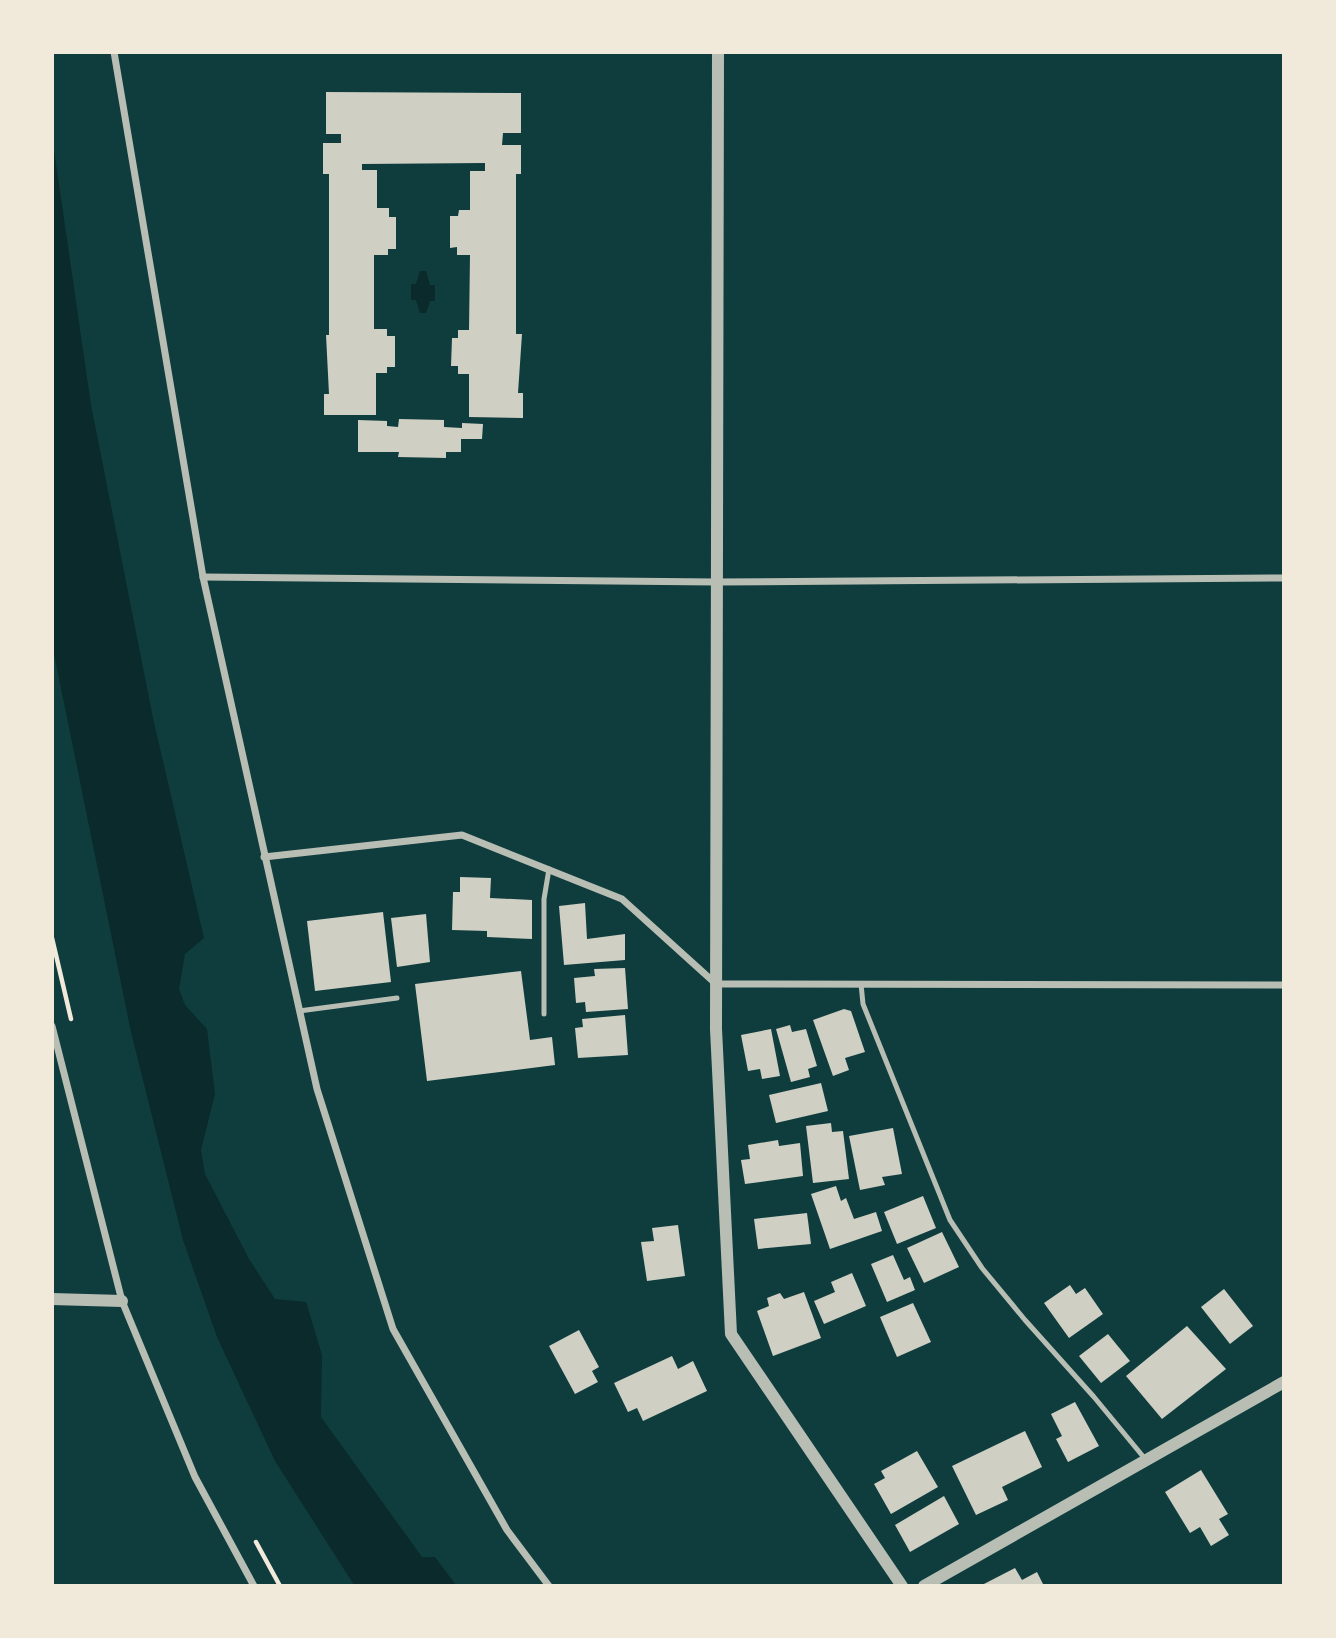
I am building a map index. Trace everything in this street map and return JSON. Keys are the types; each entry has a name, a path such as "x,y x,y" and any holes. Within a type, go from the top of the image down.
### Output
{"street":[{"path":"114,52 203,578 317,1089 393,1329 508,1530 549,1586"},
{"path":"718,52 716,984 731,1334 902,1586"},
{"path":"203,578 715,582 1283,578"},
{"path":"264,857 462,835 622,899 716,984 1283,985"},
{"path":"52,1026 122,1301 195,1477 254,1586"},
{"path":"52,1299 122,1301"},
{"path":"924,1586 1283,1382"}],"lane":[{"path":"544,1014 544,899 549,869"},
{"path":"861,984 863,1004 950,1220 982,1268 1146,1460"},
{"path":"299,1012 397,998"}],"path":[{"path":"253,1537 280,1586"}],"water":[{"path":"53,143 91,405 153,718 204,938 185,954 179,989 185,1005 207,1029 215,1094 201,1150 205,1174 249,1259 275,1299 306,1302 322,1355 321,1417 422,1557 435,1557 456,1585 354,1585 275,1461 217,1337 183,1240 131,1032 53,649"},
{"path":"420,271 426,271 430,285 435,285 435,301 430,301 426,313 420,313 416,300 411,300 411,284 416,284"}],"building":[{"path":"326,92 521,93 521,133 503,133 502,145 521,145 521,174 516,174 516,334 522,334 518,393 523,393 523,418 469,417 469,374 458,374 458,366 451,366 452,338 458,338 458,330 469,330 470,255 457,255 457,247 450,248 450,216 458,216 459,210 470,210 470,171 485,171 485,163 362,164 362,170 377,170 377,208 389,208 389,217 396,217 396,249 388,249 388,255 374,255 374,329 387,329 387,336 395,336 395,367 387,367 387,373 376,373 376,415 324,415 324,394 329,394 326,335 329,335 329,174 323,174 323,143 341,143 341,134 326,134"},
{"path":"399,419 444,420 444,427 462,428 462,423 483,424 482,439 461,439 461,452 446,452 446,458 398,457 399,452 358,452 358,420 387,421 387,426 398,427"},
{"path":"460,877 491,878 490,898 532,900 532,939 487,937 487,931 452,930 453,892 460,892"},
{"path":"585,903 587,939 625,934 625,960 564,965 559,906"},
{"path":"383,912 391,982 315,991 307,921"},
{"path":"426,914 430,962 397,967 391,918"},
{"path":"625,968 628,1009 586,1012 585,1002 576,1003 574,978 595,976 594,969"},
{"path":"521,971 530,1040 552,1037 555,1065 427,1081 415,984"},
{"path":"844,1009 851,1011 865,1052 845,1058 849,1070 833,1076 813,1020"},
{"path":"625,1015 628,1055 578,1058 575,1028 583,1027 582,1019"},
{"path":"790,1025 792,1032 806,1029 817,1066 808,1069 810,1077 791,1082 776,1029"},
{"path":"771,1029 780,1076 762,1079 760,1069 748,1071 741,1035"},
{"path":"821,1083 828,1111 776,1123 769,1095"},
{"path":"831,1123 832,1132 843,1131 849,1179 813,1183 806,1126"},
{"path":"893,1128 902,1174 882,1177 885,1185 860,1190 849,1136"},
{"path":"778,1140 779,1146 800,1143 803,1176 745,1184 741,1160 750,1159 748,1145"},
{"path":"836,1186 841,1201 846,1198 854,1219 876,1212 882,1231 830,1249 811,1194"},
{"path":"923,1196 936,1228 897,1244 884,1212"},
{"path":"807,1213 811,1244 758,1249 754,1219"},
{"path":"678,1225 685,1276 647,1281 641,1242 654,1241 652,1228"},
{"path":"942,1232 959,1267 924,1283 907,1248"},
{"path":"893,1255 904,1280 910,1277 915,1290 887,1302 871,1264"},
{"path":"852,1273 866,1306 824,1324 814,1301 835,1292 831,1282"},
{"path":"1070,1285 1076,1294 1085,1288 1103,1314 1069,1338 1044,1303"},
{"path":"1224,1289 1253,1326 1230,1344 1201,1307"},
{"path":"804,1292 821,1338 773,1356 757,1311 769,1306 767,1298 780,1293 784,1299"},
{"path":"913,1303 931,1342 897,1357 880,1317"},
{"path":"1187,1326 1226,1369 1162,1419 1126,1376"},
{"path":"579,1330 599,1367 592,1371 598,1382 575,1394 549,1346"},
{"path":"1108,1334 1130,1361 1101,1383 1079,1356"},
{"path":"672,1356 678,1369 693,1361 707,1391 643,1421 637,1408 628,1412 614,1383"},
{"path":"1075,1402 1099,1446 1068,1462 1056,1439 1062,1436 1051,1414"},
{"path":"1025,1431 1042,1467 1002,1487 1008,1500 976,1515 952,1466"},
{"path":"917,1451 938,1487 891,1514 874,1484 885,1478 881,1471"},
{"path":"1201,1470 1228,1514 1219,1519 1229,1535 1211,1546 1200,1527 1190,1533 1165,1492"},
{"path":"944,1496 959,1524 910,1552 895,1525"},
{"path":"1015,1568 1022,1580 1037,1572 1044,1586 980,1586"}]}
